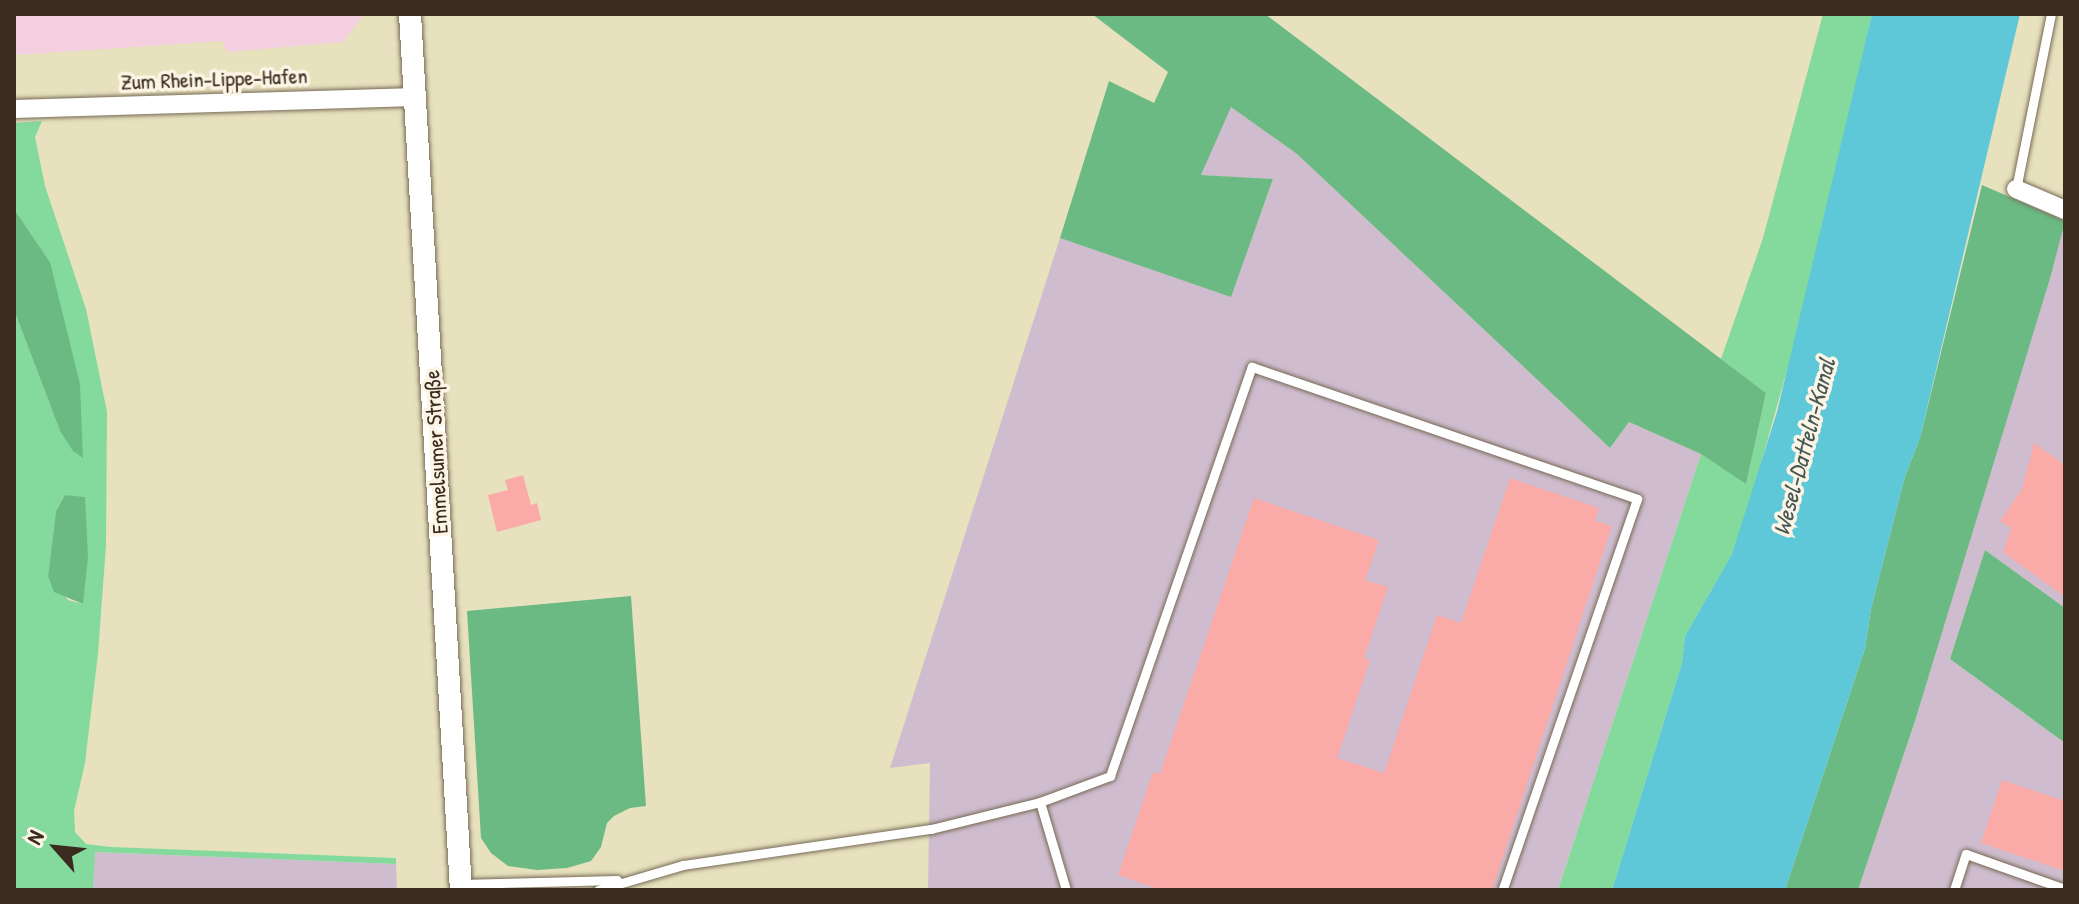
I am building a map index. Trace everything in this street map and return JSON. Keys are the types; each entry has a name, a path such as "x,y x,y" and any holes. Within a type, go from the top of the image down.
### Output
{"street":[{"name":"Emmelsumer Straße","path":"410,14 461,887"},
{"name":"Zum Rhein-Lippe-Hafen","path":"14,109 416,97"},
{"path":"2016,189 2065,210"}],"lane":[{"path":"2016,189 2051,14"},
{"path":"598,890 626,885 683,865 931,829 1040,802 1110,776 1252,367 1637,499 1502,890"},
{"path":"1040,802 1066,890"},
{"path":"1954,890 1966,854 2065,889"},
{"path":"461,887 626,885"}],"shaded area":[{"path":"14,14 364,14 343,42 227,52 223,41 14,55"},
{"path":"1230,106 1297,154 1610,448 1629,422 1701,454 1558,890 928,890 930,763 890,768 1060,238 1230,296 1273,180 1201,175"},
{"path":"2065,221 2065,608 1985,550 1950,659 2065,743 2065,890 1858,890 1915,721"},
{"path":"94,852 396,864 397,890 93,890"}],"green space":[{"path":"1092,14 1265,14 1766,393 1746,484 1701,454 1629,422 1610,448 1297,154 1231,107 1201,175 1273,179 1231,297 1060,238 1109,81 1154,103 1168,72"},
{"path":"1823,14 1872,14 1806,302 1744,524 1732,554 1685,636 1682,663 1612,890 1558,890 1701,454 1746,483 1766,393 1721,359 1763,238"},
{"path":"42,121 35,137 45,186 86,309 107,412 106,545 98,654 85,763 74,811 75,832 86,844 111,847 396,858 396,864 95,852 93,890 14,890 14,310 60,431 50,262 14,209 14,123","holes":["65,495 85,498 82,604 68,600 48,576 56,511"]},
{"path":"1982,185 2065,221 2051,275 1915,721 1858,890 1785,890 1865,648 1871,609 1905,476 1920,438"},
{"path":"14,209 50,262 80,384 83,458 73,451 60,431 14,310"},
{"path":"65,495 85,497 88,557 83,604 54,592 48,576 56,511"},
{"path":"1985,550 2065,608 2065,743 1950,659"},
{"path":"631,596 646,806 630,808 607,823 601,847 591,861 567,868 537,870 508,866 491,853 481,838 467,611"}],"water":[{"name":"Wesel-Datteln-Kanal","path":"1872,14 2020,14 1920,438 1905,476 1871,609 1865,648 1785,890 1612,890 1682,663 1685,636 1732,554 1777,412"}],"building":[{"path":"2034,443 2065,465 2065,597 2003,552 2011,528 2000,521 2022,489"},
{"path":"523,475 531,505 537,503 541,520 497,532 488,495 508,490 505,480"},
{"path":"1510,478 1599,508 1595,521 1612,526 1492,890 1161,890 1118,875 1153,772 1160,774 1254,498 1379,540 1365,580 1388,587 1364,658 1370,660 1337,758 1384,773 1437,615 1461,623"},
{"path":"2002,780 2065,801 2065,871 1981,843"}]}
